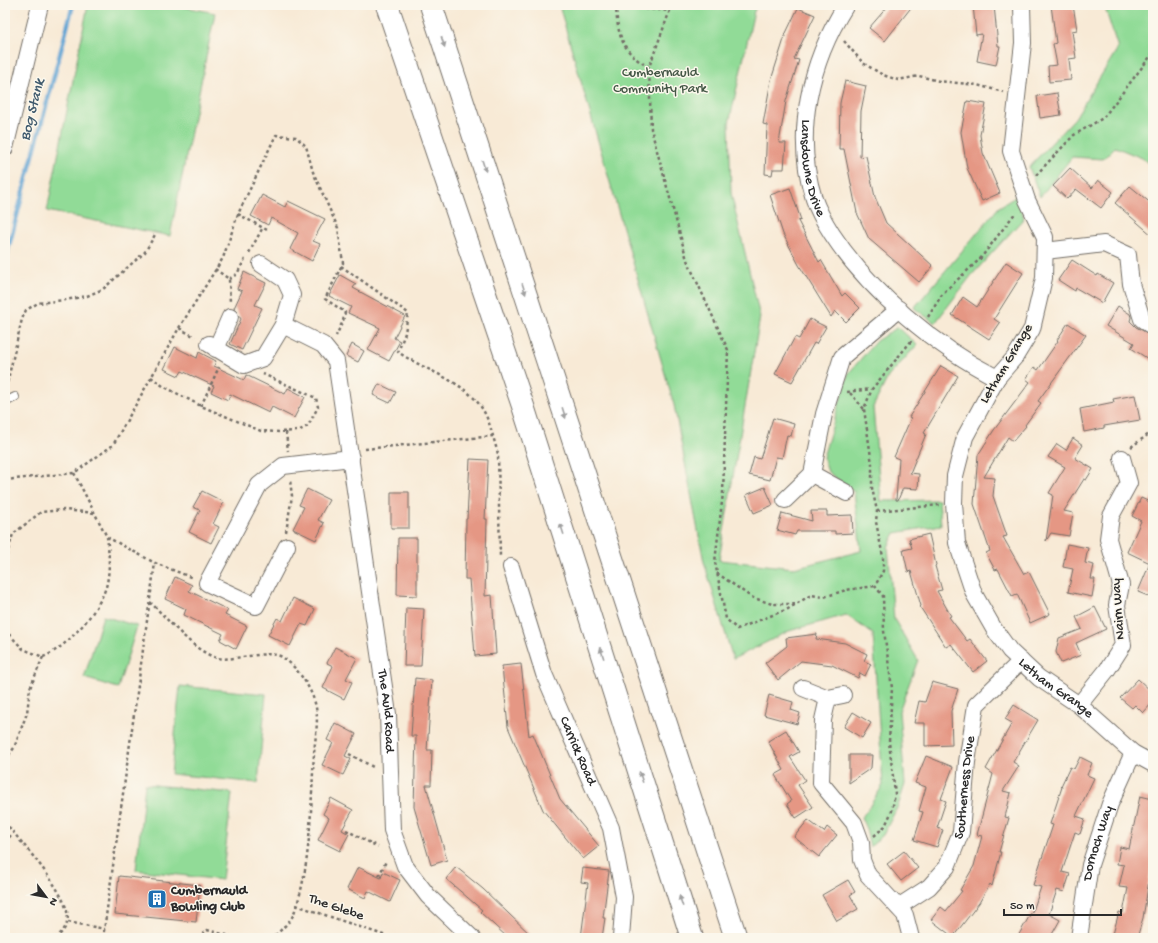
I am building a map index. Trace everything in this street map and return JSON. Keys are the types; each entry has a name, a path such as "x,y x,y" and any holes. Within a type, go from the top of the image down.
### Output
{"highway":[{"path":"387,5 525,414 692,938"},
{"path":"431,5 736,938"}],"street":[{"path":"5,148 40,5"},
{"name":"Lansdowne Drive","path":"846,5 832,27 820,52 813,77 806,114 805,145 807,170 814,200 823,219 841,248 856,267 899,309 921,328 979,369 997,378"},
{"name":"Letham Grange","path":"1022,5 1023,43 1011,151 1028,200 1045,237 1044,278 1032,329 1015,357 997,378 965,437 955,476 954,503 958,543 974,594 994,629 1010,651 1039,678 1079,706 1134,752 1153,764"},
{"path":"1045,251 1104,244 1128,255 1131,284 1142,319 1153,327"},
{"path":"230,317 216,349 244,365 263,358 283,325 292,295 285,280 261,264"},
{"path":"785,500 812,474 824,414 842,357 899,309"},
{"name":"The Auld Road","path":"283,325 323,345 336,361 388,714 392,830 405,866 428,896 472,938"},
{"path":"287,546 256,606 207,583 259,485 283,466 350,458"},
{"name":"Nairn Way","path":"1079,706 1107,670 1123,645 1117,605 1121,585 1108,539 1112,516 1129,483 1122,458"},
{"path":"812,474 847,493"},
{"name":"Carrick Road","path":"511,567 544,674 611,828 624,897 621,938"},
{"name":"Southerness Drive","path":"898,907 929,888 947,867 961,832 967,762 976,705 1021,661"},
{"path":"803,688 828,698 843,695"},
{"path":"828,698 822,720 821,783 854,823 860,842 862,860 868,875 905,915 911,938"},
{"name":"Dornoch Way","path":"1079,938 1090,865 1110,804 1134,752"}],"lane":[{"path":"5,402 15,397"}],"path":[{"path":"616,5 621,36 627,49 635,60 649,67"},
{"path":"628,5 628,7 638,9 653,8 670,11"},
{"path":"672,5 649,67 651,129 687,260 728,350 723,493 715,562 726,619 737,629 788,609 811,595 824,597 846,590 863,589 875,586 883,571 883,557 876,522 876,511 872,488 872,464 864,409 872,389 921,328 943,293 980,259 1010,220"},
{"path":"832,27 863,63 883,75 898,80 919,76 939,81 977,85 1017,96"},
{"path":"1037,172 1074,135 1103,118 1153,53"},
{"path":"5,480 74,473 113,444 179,328 223,258 238,214 276,135 296,137 306,146 313,172 338,228 343,263 324,299 345,312 343,321 334,340"},
{"path":"238,214 267,230"},
{"path":"5,392 22,319 26,310 38,303 87,296 103,289 145,252 156,233"},
{"path":"341,266 408,312 405,333 398,352 412,362 447,379 470,395 479,404 486,416 498,454 500,557 511,567"},
{"path":"216,269 229,279 230,317"},
{"path":"179,328 192,335"},
{"path":"201,406 216,349"},
{"path":"151,377 163,386 201,406 261,431 286,432 298,430 308,426 318,407 316,398 244,365"},
{"path":"864,409 850,392 872,389"},
{"path":"286,432 292,496 286,529 287,546"},
{"path":"1122,458 1134,444 1153,432"},
{"path":"374,448 493,436"},
{"path":"5,760 14,748 27,713 30,688 43,657 50,654 70,637 95,609 108,582 109,563 107,537 74,473"},
{"path":"876,511 954,503"},
{"path":"5,561 12,534 42,512 64,510 95,513"},
{"path":"107,537 155,563 207,583"},
{"path":"103,938 155,563"},
{"path":"717,573 751,597 772,604 796,604"},
{"path":"860,842 877,835 885,826 892,811 894,794 889,742 892,688 884,631 885,606 883,596 875,586"},
{"path":"150,602 193,644 216,657 234,660 259,654 284,657 305,681 315,701 317,718 311,812 304,876 294,915 273,938"},
{"path":"5,630 23,649 43,657"},
{"path":"349,754 376,769"},
{"path":"5,822 52,879 67,908 68,922 64,930 56,938"},
{"path":"346,830 378,847"},
{"path":"5,842 13,833"},
{"path":"379,876 387,859"},
{"name":"The Glebe","path":"296,905 392,938"},
{"path":"68,922 105,929"},
{"path":"198,938 207,930 238,938"}],"green space":[{"path":"88,5 175,5 215,13 170,236 47,211"},
{"name":"Cumbernauld Community Park","path":"559,5 758,5 754,11 729,123 731,193 760,317 719,560 794,568 861,551 854,492 828,472 823,457 848,374 876,341 898,327 917,345 888,377 873,407 881,501 939,500 941,525 895,533 888,547 894,619 918,660 899,711 905,784 898,806 883,835 870,847 866,829 861,817 866,812 883,785 873,634 846,615 789,631 733,659 704,562 674,405"},
{"path":"1104,5 1153,5 1153,167 1142,158 1115,147 1103,159 1072,157 1040,197 1029,167 1075,118 1118,48"},
{"path":"1017,196 1024,218 971,276 935,323 914,308 999,207"},
{"path":"103,616 137,626 118,688 84,678"},
{"path":"180,686 266,694 258,783 171,774"},
{"path":"145,784 232,793 222,880 136,870"}],"building":[{"path":"889,5 913,5 885,41 869,28"},
{"path":"973,5 994,5 998,46 1000,46 996,65 977,61 982,34 976,35"},
{"path":"1051,5 1073,5 1077,30 1072,31 1076,58 1069,59 1071,80 1049,82 1048,66 1057,65 1053,44 1056,43"},
{"path":"798,8 815,15 794,59 799,60 786,101 779,143 786,143 784,169 773,169 772,175 765,174 767,125 763,124 771,80 786,33"},
{"path":"845,81 866,86 861,111 860,157 866,156 875,197 886,223 933,266 919,282 869,239 857,213 844,149 839,149 840,103"},
{"path":"1057,93 1061,115 1040,118 1037,96"},
{"path":"967,101 986,104 980,135 983,153 1000,193 982,201 967,168 961,132"},
{"path":"1070,168 1092,188 1098,180 1113,192 1101,208 1076,189 1067,199 1053,186"},
{"path":"1130,186 1153,205 1153,236 1115,203"},
{"path":"790,188 801,220 798,221 819,262 821,260 842,296 845,293 860,308 846,322 835,311 831,317 799,265 783,234 770,195"},
{"path":"262,195 285,207 288,201 325,219 313,241 320,244 312,261 290,249 298,233 271,218 268,225 251,216"},
{"path":"1072,260 1097,276 1098,274 1113,283 1102,303 1076,288 1075,291 1058,280"},
{"path":"1006,262 1023,273 994,319 1000,323 989,339 952,315 963,297 977,307"},
{"path":"244,272 266,283 255,305 262,308 242,350 230,344 241,319 234,308 242,291 237,289"},
{"path":"340,275 356,284 353,288 405,316 394,338 400,341 389,361 368,350 380,328 348,313 351,307 329,296"},
{"path":"1118,306 1130,314 1130,321 1136,327 1153,336 1153,362 1131,348 1134,343 1106,326"},
{"path":"810,319 826,327 816,344 814,343 792,382 775,374 795,337 799,339"},
{"path":"1068,323 1086,335 1038,401 1041,403 1025,425 1026,426 1013,441 1008,437 984,477 995,478 993,496 1007,536 1003,537 1024,574 1029,572 1050,614 1030,623 1017,594 1012,596 998,569 995,570 986,553 990,551 974,504 978,455 994,430 1030,382 1026,379 1034,367 1038,370 1058,341 1057,340"},
{"path":"352,344 364,351 358,362 346,356"},
{"path":"175,347 197,358 199,352 216,361 214,366 244,380 246,375 285,394 288,388 305,397 294,418 272,407 269,413 230,394 228,400 211,392 214,386 182,371 179,376 164,369"},
{"path":"941,366 958,376 924,433 926,434 910,473 919,474 918,489 903,488 898,500 896,500 899,459 894,457 911,418 909,417"},
{"path":"379,384 396,392 390,403 373,395"},
{"path":"1135,395 1140,420 1104,426 1104,428 1084,432 1080,409 1114,402 1113,399"},
{"path":"773,418 794,424 791,436 787,435 782,458 776,457 770,480 749,475 754,457 760,459"},
{"path":"1073,438 1083,445 1075,458 1093,469 1086,480 1084,479 1064,511 1073,513 1069,536 1051,533 1046,541 1053,495 1049,493 1065,467 1048,457 1057,444 1066,450"},
{"path":"470,459 488,460 485,519 487,519 485,596 492,595 496,654 475,656 469,579 465,579 466,519"},
{"path":"765,487 773,505 754,513 746,495"},
{"path":"307,489 329,500 318,520 324,523 316,540 293,529 304,507 299,505"},
{"path":"202,491 224,502 213,524 219,527 211,543 189,532 200,510 193,507"},
{"path":"391,492 409,492 409,528 391,528"},
{"path":"1153,495 1153,598 1138,592 1150,563 1127,552 1141,521 1132,516 1141,498 1150,502"},
{"path":"811,511 827,511 827,516 852,515 853,533 835,534 835,531 797,531 795,535 777,530 782,513 812,521"},
{"path":"929,534 935,566 942,590 937,591 951,616 949,617 967,641 970,639 987,661 973,672 951,644 946,647 920,607 921,606 911,571 908,572 903,550 912,548 909,539"},
{"path":"398,538 417,538 417,596 397,595"},
{"path":"1067,544 1088,548 1085,563 1094,565 1091,579 1095,579 1092,597 1068,592 1073,569 1063,567"},
{"path":"175,577 192,585 189,591 228,610 225,615 247,626 236,649 220,640 223,634 184,615 186,609 165,599"},
{"path":"293,598 315,609 307,626 301,624 290,646 268,635 277,618 282,621"},
{"path":"1095,607 1106,629 1076,643 1081,655 1061,663 1056,652 1059,638 1082,629 1076,617"},
{"path":"406,608 424,609 421,666 404,666"},
{"path":"817,634 816,639 845,643 867,654 864,661 871,664 865,676 860,673 858,678 832,665 801,661 778,680 765,663 787,646 786,638"},
{"path":"335,647 357,658 346,679 352,682 344,699 323,688 333,666 327,663"},
{"path":"521,664 529,736 533,734 560,799 599,846 583,859 543,810 508,727 502,666"},
{"path":"415,678 432,680 427,750 432,750 431,785 426,785 447,860 431,865 414,807 416,736 411,736"},
{"path":"1138,679 1153,693 1153,702 1143,713 1135,705 1132,708 1120,698"},
{"path":"932,682 958,689 951,711 952,745 925,746 925,723 914,723 919,701 925,702"},
{"path":"769,695 793,702 791,710 800,713 797,724 764,715"},
{"path":"1014,705 1038,720 1013,762 1019,766 1003,791 1011,793 1005,817 1009,818 999,852 1001,852 992,886 990,884 979,903 953,937 931,920 941,907 946,911 962,891 960,890 974,866 982,836 977,835 993,774 986,769 1012,723 1005,719"},
{"path":"853,712 871,723 862,738 844,727"},
{"path":"335,723 356,734 345,756 351,759 343,775 322,765 333,743 327,740"},
{"path":"786,730 799,752 790,757 805,780 798,785 813,807 796,818 787,804 791,801 775,775 784,770 768,741"},
{"path":"849,755 872,755 871,768 849,783"},
{"path":"926,756 953,767 941,799 946,801 937,828 943,830 937,847 914,840 923,812 919,811 926,787 915,783"},
{"path":"1080,757 1092,763 1087,775 1094,778 1076,816 1085,819 1080,834 1075,832 1062,872 1070,874 1064,892 1057,890 1049,914 1060,920 1050,938 1017,938 1034,908 1041,887 1033,885 1053,825 1050,824 1062,787 1061,786 1070,767 1074,769"},
{"path":"1140,796 1153,799 1153,829 1151,840 1153,840 1153,855 1143,918 1137,938 1112,938 1119,912 1123,913 1128,888 1119,887 1124,865 1117,864 1120,847 1129,849"},
{"path":"331,798 353,810 342,830 349,834 340,851 318,840 329,818 323,814"},
{"path":"808,820 824,832 827,827 837,835 819,857 794,837"},
{"path":"904,851 918,868 901,881 887,864"},
{"path":"358,867 381,878 383,872 400,880 390,902 368,891 365,898 347,889"},
{"path":"456,867 483,889 534,938 508,938 480,912 482,910 446,879"},
{"path":"583,868 609,871 602,938 581,938 588,883 581,882"},
{"name":"Cumbernauld Bowling Club","path":"119,876 200,885 196,922 115,914"},
{"path":"848,880 855,892 850,895 858,909 837,921 822,895"}],"waterway":[{"name":"Bog Stank","path":"5,268 8,249 73,5"}],"place":[{"name":"Cumbernauld Bowling Club","path":"157,899"}]}
